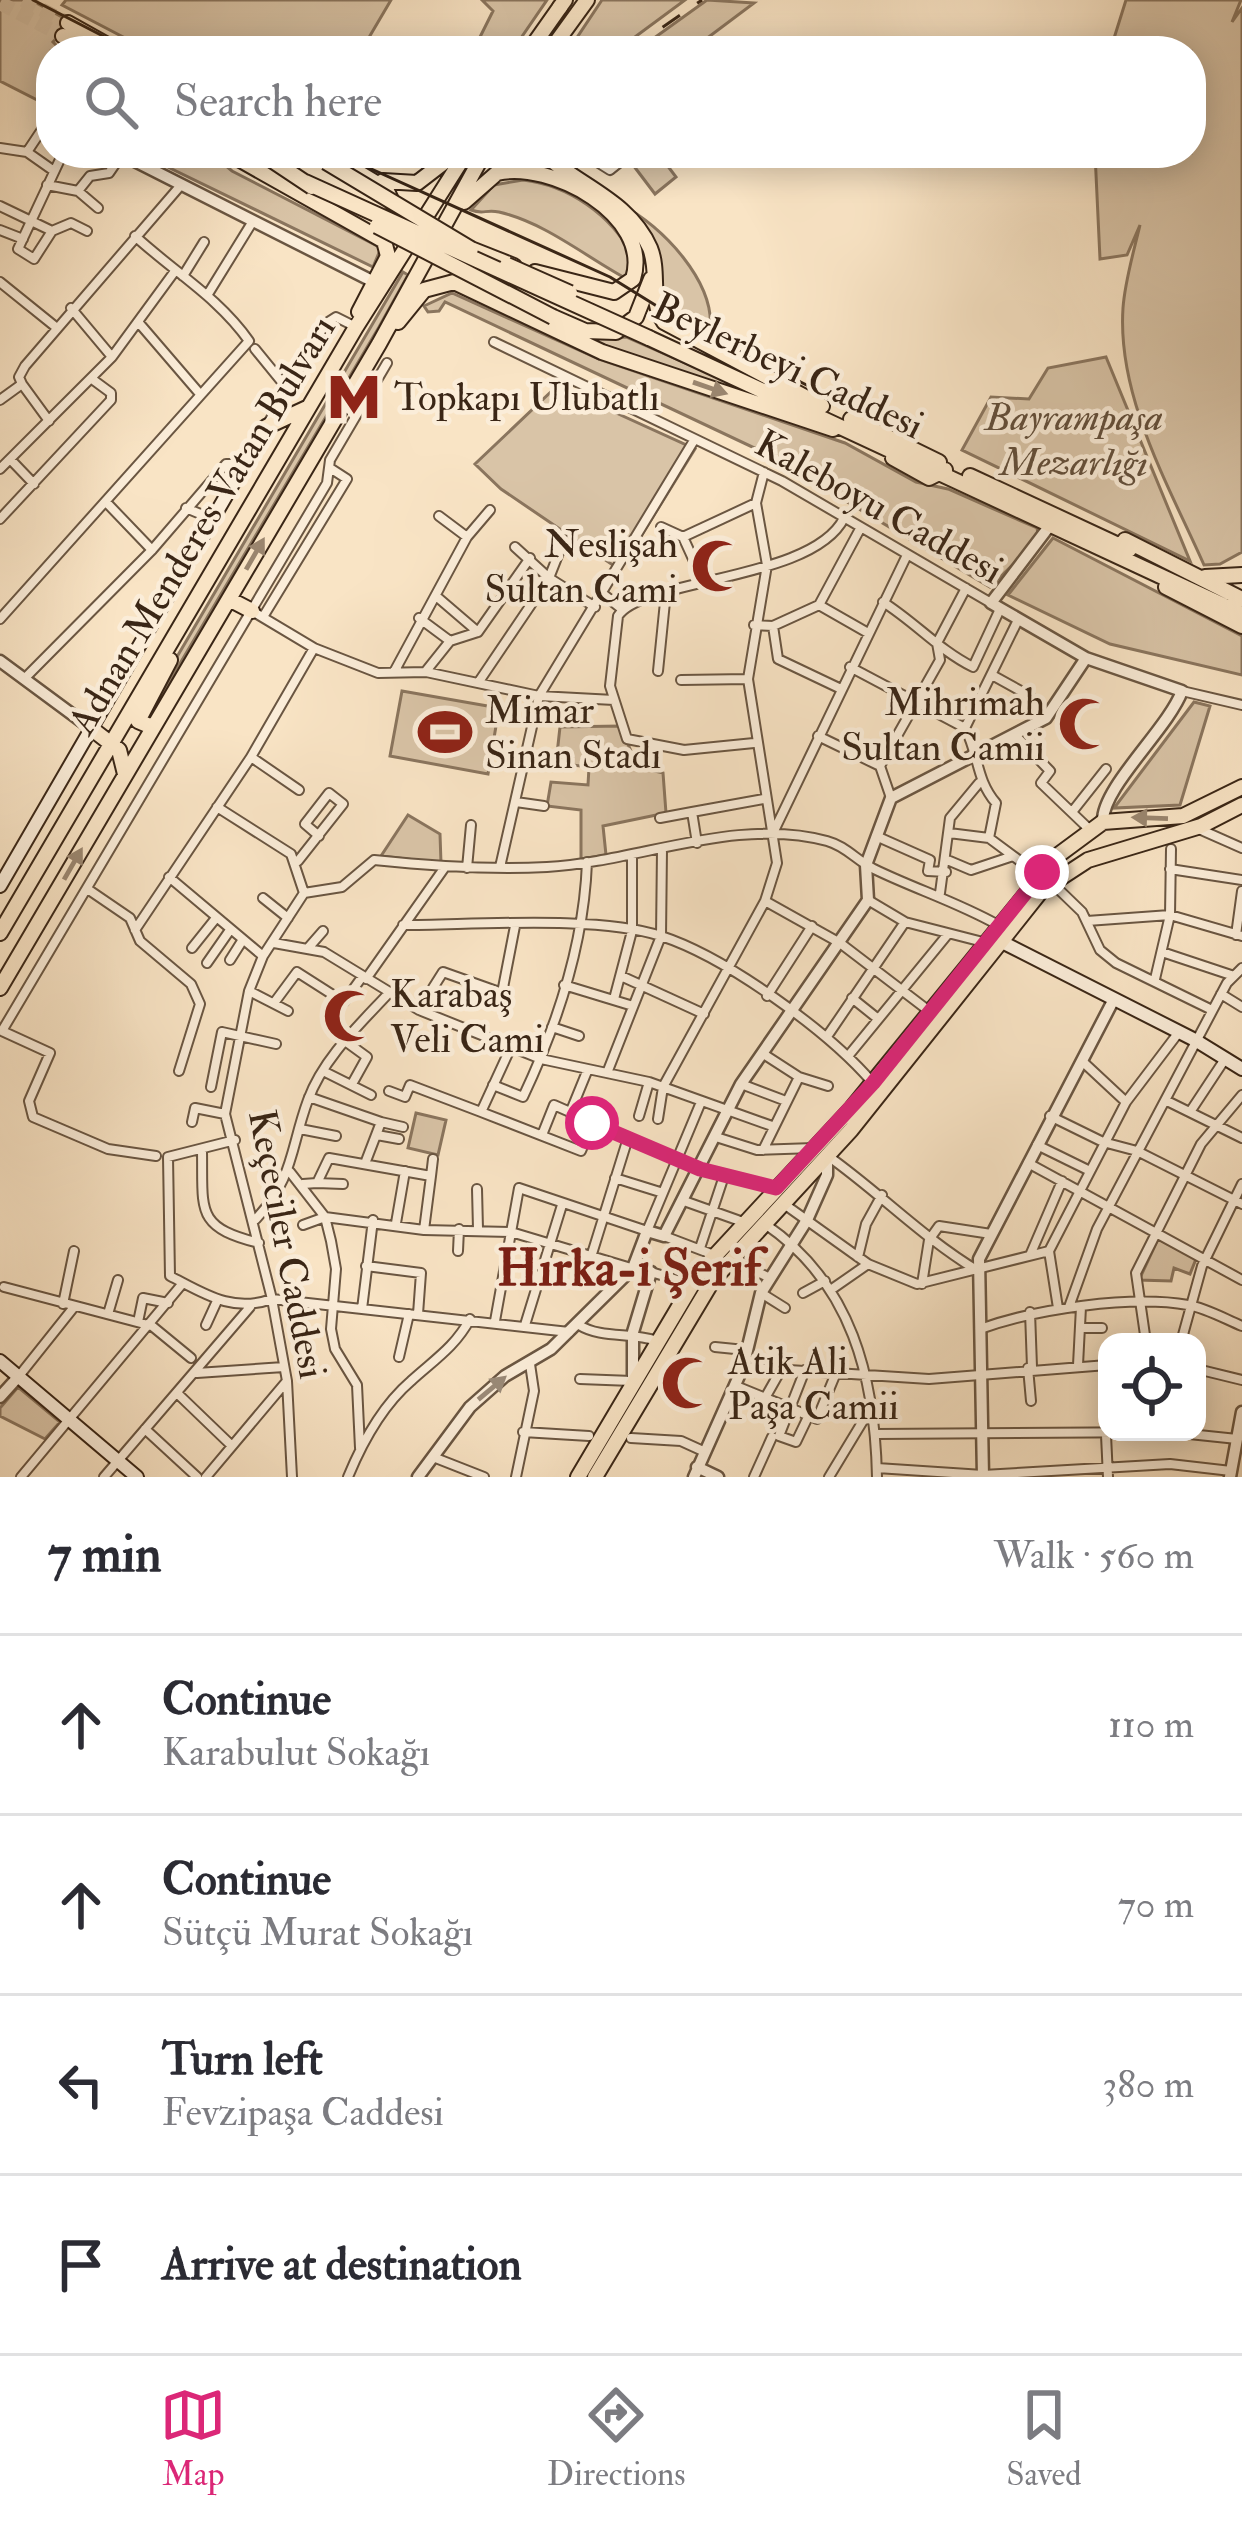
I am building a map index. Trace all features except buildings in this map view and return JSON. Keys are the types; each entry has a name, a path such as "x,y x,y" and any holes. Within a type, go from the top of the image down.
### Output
{"main road":[{"path":"563,36 586,0"},
{"path":"539,36 562,2"},
{"path":"253,168 364,228 387,246 388,256 356,327"},
{"path":"274,168 289,189"},
{"path":"284,168 361,218 553,317 595,333 628,326 641,308 651,277 634,224"},
{"path":"305,168 333,186 471,249"},
{"path":"343,168 471,249"},
{"path":"350,168 409,186 440,168"},
{"name":"Adnan Menderes Vatan Bulvarı","path":"0,933 356,327 457,168"},
{"path":"385,333 475,168"},
{"path":"565,168 607,197 634,224 653,259 656,309 664,322 822,406"},
{"path":"437,232 484,180 511,170 544,174 600,205 632,242 635,275 614,292 508,265"},
{"path":"364,228 385,227 394,210 390,193 367,176"},
{"name":"Beylerbeyi Caddesi","path":"305,182 822,406 1051,524 1242,614"},
{"name":"Beylerbeyi Caddesi","path":"471,249 873,441"},
{"path":"385,333 424,290 454,282 602,352 873,441 921,475 932,478 944,467"},
{"name":"Adnan Menderes Vatan Bulvarı","path":"0,988 7,966 385,333"},
{"path":"0,886 241,464 266,427 309,407"},
{"name":"Beylerbeyi Caddesi","path":"944,467 1242,602"},
{"path":"1075,524 1101,529 1242,602"},
{"path":"1106,550 1242,626"},
{"path":"1200,577 1242,575"},
{"path":"229,599 258,614"},
{"path":"152,727 139,722 171,658 173,638"},
{"path":"92,729 111,743 124,770"},
{"path":"101,760 124,770"},
{"path":"877,1086 930,1012 1045,879 1065,848 1096,825 1183,816 1242,787"},
{"path":"595,1477 633,1381 692,1284 743,1222 780,1196 822,1151 994,936 1010,909 1045,879 1118,848 1196,828 1242,806"},
{"path":"1096,825 1097,844 1118,848"},
{"path":"1065,848 1084,849 1076,866"},
{"path":"994,936 1242,1069"},
{"path":"578,1477 610,1437 714,1254 764,1224 780,1196"},
{"path":"0,1361 137,1477"}],"street":[{"path":"27,152 36,138"},
{"path":"0,148 27,152 36,158"},
{"path":"50,168 54,171"},
{"path":"56,168 18,249 34,260 52,231 71,223 87,231"},
{"path":"78,191 90,176 109,173 112,168"},
{"path":"148,168 374,282"},
{"path":"47,185 78,191 98,208"},
{"path":"49,421 19,376 71,308 181,185"},
{"path":"0,206 52,231"},
{"path":"208,294 254,219"},
{"path":"0,230 22,239"},
{"path":"135,236 224,304 286,388"},
{"path":"0,469 112,357 204,242"},
{"path":"0,282 57,328"},
{"path":"71,308 112,357"},
{"path":"266,427 325,324 336,317 356,327"},
{"path":"139,322 201,394"},
{"name":"Kaleboyu Caddesi","path":"494,342 764,472 1086,658 1182,691 1242,705"},
{"path":"0,619 201,394 252,345"},
{"path":"258,614 388,363"},
{"path":"0,519 111,400 111,393 92,379"},
{"path":"0,400 22,384"},
{"path":"500,867 539,696 694,441"},
{"path":"11,460 34,484"},
{"path":"25,678 152,550 226,464 241,464"},
{"path":"156,1156 108,1149 33,1117 29,1110 50,1053 2,1031 258,614 347,479 330,468"},
{"path":"658,1118 663,1087 729,972 765,901 777,863 754,743 748,679 767,565 756,503 764,472"},
{"path":"106,502 152,550"},
{"path":"682,537 756,503"},
{"path":"186,508 210,518"},
{"path":"394,673 419,618 467,537 490,510"},
{"path":"439,516 467,537"},
{"path":"622,609 666,592 739,578 835,536 844,518"},
{"path":"884,602 932,634 942,652 973,667 996,606 1051,524"},
{"path":"661,527 682,537 699,572"},
{"path":"754,625 773,626 819,605 861,527"},
{"path":"480,680 549,578 564,541"},
{"path":"515,547 549,578 596,607"},
{"path":"772,834 838,688 908,554"},
{"path":"426,672 450,641 478,632 530,558"},
{"path":"880,766 940,660 937,643 966,588"},
{"path":"658,670 666,592"},
{"path":"603,593 622,609"},
{"path":"436,596 478,632"},
{"path":"819,605 868,633"},
{"path":"622,609 609,661 614,700 627,739 684,750 754,743"},
{"path":"258,614 314,648 378,673 426,672 539,696 614,700"},
{"path":"419,618 450,641"},
{"path":"965,728 1018,620"},
{"path":"773,626 778,659 838,688"},
{"path":"136,930 251,758 314,648"},
{"path":"891,797 977,752 1017,737 1046,718 1086,658"},
{"path":"0,661 92,729"},
{"path":"850,667 965,728 977,752 979,783 996,803 989,838"},
{"path":"992,675 1030,696 1046,718"},
{"path":"681,680 748,679"},
{"path":"1017,737 1050,770 1041,782 1072,812 1096,825 1106,803 1174,712 1182,691"},
{"path":"664,1236 740,1084 868,900 866,865 891,797 880,766 818,736"},
{"path":"251,758 299,790"},
{"path":"1072,812 1106,769"},
{"path":"940,893 950,818 979,783"},
{"path":"298,861 320,836 343,804 329,793 305,824 320,836"},
{"path":"660,818 764,800"},
{"path":"516,802 544,806"},
{"path":"217,808 298,861 304,893 342,887 374,860 467,868 587,862 772,834 832,842 914,888 940,893 994,936"},
{"path":"692,812 697,843"},
{"path":"1224,841 1225,815"},
{"path":"467,868 471,825"},
{"path":"1196,828 1242,848"},
{"path":"948,832 989,838 1045,879 1087,921 1100,950 1212,1010"},
{"path":"876,836 930,860 928,871 946,872"},
{"path":"1155,979 1170,915 1172,849"},
{"path":"607,1073 645,986 661,935 662,850"},
{"path":"0,855 17,859"},
{"path":"614,999 632,931 632,855"},
{"path":"944,859 971,869 1010,857"},
{"path":"494,1084 523,1097 541,1058 584,927 587,862"},
{"path":"274,1003 297,972 344,1003 445,867"},
{"path":"1170,869 1242,880"},
{"path":"169,878 263,956"},
{"path":"89,890 130,918 140,941 191,984 200,1004 179,1071"},
{"path":"1087,921 1170,915 1239,936 1242,891"},
{"name":"Keçeciler Caddesi","path":"292,1477 287,1381 272,1299 225,1114 249,992 263,956 304,893"},
{"path":"263,898 288,918"},
{"path":"868,900 905,922 948,934 994,936"},
{"path":"765,901 840,943 930,1012"},
{"path":"192,948 216,917"},
{"path":"827,1035 905,922"},
{"path":"403,925 584,927 661,935 827,1035 877,1086"},
{"path":"419,1010 443,973 502,993 515,926"},
{"path":"767,996 812,926"},
{"path":"207,963 230,930"},
{"path":"308,948 323,931"},
{"path":"849,1055 948,934"},
{"path":"230,960 242,940"},
{"path":"274,943 324,952 387,994 511,1047 649,1082 772,1126"},
{"path":"1162,952 1242,987"},
{"path":"1069,1306 1137,1151 1229,979 1242,968"},
{"path":"621,976 704,1014"},
{"path":"564,985 633,1006"},
{"path":"249,992 288,1011"},
{"path":"255,1220 290,1172 309,1097 322,1071 387,994"},
{"path":"1221,994 1242,1007"},
{"path":"852,998 878,1018"},
{"path":"983,1476 985,1375 979,1271 1027,1162 1114,999"},
{"path":"552,1027 579,1036"},
{"path":"212,1087 221,1032 276,1044"},
{"path":"1058,1309 1048,1252 1126,1102 1179,1032"},
{"path":"345,1041 367,1058 352,1084"},
{"path":"481,1112 511,1047"},
{"path":"761,1053 799,1078 828,1086"},
{"path":"1190,1112 1225,1059"},
{"path":"1082,1060 1126,1102"},
{"path":"570,1113 588,1069"},
{"path":"322,1071 371,1095"},
{"path":"763,1150 799,1078"},
{"path":"639,1116 649,1082"},
{"path":"740,1084 786,1101"},
{"path":"389,1091 405,1096 410,1085 581,1151 592,1123"},
{"path":"1145,1333 1136,1274 1214,1126 1242,1095"},
{"path":"309,1097 403,1126"},
{"path":"1167,1101 1242,1138"},
{"path":"418,1477 470,1407 575,1329 633,1268 660,1192 701,1102"},
{"path":"542,1135 554,1106 700,1169 780,1196 868,1264 922,1284 1048,1252"},
{"path":"192,1122 195,1108 225,1114"},
{"path":"1050,1116 1103,1142 1137,1151 1237,1203"},
{"path":"366,1161 381,1122"},
{"path":"300,1129 336,1136"},
{"path":"377,1135 399,1139"},
{"path":"716,1137 763,1150 822,1151 882,1195 929,1240 979,1271"},
{"path":"591,1257 628,1138"},
{"path":"235,1141 168,1157 166,1265 170,1276 217,1301 250,1307 272,1299 633,1332 658,1341"},
{"path":"1036,1145 1090,1171"},
{"path":"202,1151 203,1212 208,1222 221,1234 259,1243"},
{"path":"718,1477 695,1472 736,1386 761,1293 794,1244 827,1175 822,1151"},
{"path":"317,1183 329,1159 366,1161 431,1176"},
{"path":"424,1230 433,1159"},
{"path":"1027,1162 1242,1280"},
{"path":"396,1223 405,1171"},
{"path":"290,1172 325,1216 336,1269 331,1329 335,1349 357,1385 360,1448"},
{"path":"714,1254 711,1212 724,1176"},
{"path":"615,1178 660,1192"},
{"path":"1031,1253 1062,1180"},
{"path":"302,1184 343,1184"},
{"path":"1183,1333 1205,1259 1237,1203 1242,1184"},
{"path":"495,1321 519,1188 664,1236 770,1278"},
{"path":"477,1190 478,1229"},
{"path":"858,1256 866,1224 882,1195"},
{"path":"684,1201 743,1222"},
{"path":"525,1324 562,1204"},
{"path":"303,1225 325,1216 424,1230 511,1232 692,1284"},
{"path":"362,1309 373,1220"},
{"path":"764,1224 794,1244 829,1285 868,1375 877,1473 1108,1474 1170,1464 1231,1474 1242,1412"},
{"path":"922,1284 929,1240 939,1226 992,1234"},
{"path":"458,1251 459,1229"},
{"path":"63,1304 74,1251"},
{"path":"803,1293 868,1264"},
{"path":"366,1266 421,1273 414,1314 399,1357"},
{"path":"580,1379 633,1381 633,1332 651,1272"},
{"path":"108,1314 118,1280"},
{"path":"21,1477 183,1283"},
{"path":"4,1287 152,1325 191,1358"},
{"path":"761,1293 785,1308"},
{"path":"138,1322 143,1298 168,1303"},
{"path":"206,1325 217,1301"},
{"path":"980,1329 1030,1312 1069,1306 1141,1305 1189,1305 1242,1326"},
{"path":"0,1397 74,1307"},
{"path":"104,1477 250,1307"},
{"path":"1078,1366 1081,1307"},
{"path":"1030,1312 1031,1401"},
{"path":"348,1477 360,1448 406,1384 448,1351 470,1318"},
{"path":"1080,1328 1102,1328"},
{"path":"716,1347 745,1350"},
{"path":"516,1477 534,1391 530,1364"},
{"path":"743,1367 868,1375 985,1375 1098,1365"},
{"path":"197,1372 284,1367"},
{"path":"765,1398 782,1368"},
{"path":"805,1370 779,1436 796,1442 808,1417"},
{"path":"736,1386 817,1418 836,1372"},
{"path":"1206,1373 1242,1380"},
{"path":"145,1429 201,1477 287,1381"},
{"path":"178,1394 232,1446"},
{"path":"829,1477 873,1404"},
{"path":"523,1432 681,1441 704,1451"},
{"path":"876,1434 1098,1435"},
{"path":"1206,1436 1237,1439"},
{"path":"754,1477 772,1437"},
{"path":"1106,1441 1108,1474"},
{"path":"433,1456 484,1477"},
{"path":"1170,1464 1171,1477"}],"green space":[{"path":"0,0 31,0 71,22 58,36 36,36 36,99 0,81"},
{"path":"66,0 391,0 370,36 121,36 62,5"},
{"path":"482,0 547,0 522,36 480,36 493,11"},
{"path":"602,0 685,0 636,36 578,36"},
{"path":"707,0 754,3 710,36 657,36"},
{"path":"1126,0 1241,0 1232,22 1242,8 1242,552 1220,564 1204,565 1137,408 1123,341 1123,308 1140,225 1127,255 1100,259 1096,168 1206,168 1206,36 1115,36"},
{"path":"170,168 228,168 381,248 373,267"},
{"path":"635,168 669,168 676,177 655,194"},
{"path":"523,180 572,195 601,215 632,256 627,279 533,224 499,212 471,210 494,185"},
{"path":"622,205 669,241 695,275 710,312 710,331 662,302 662,285"},
{"path":"403,272 408,275 379,327 149,716 144,713"},
{"path":"452,293 599,359 845,443 916,482 948,489 1037,528 1039,539 990,587 765,453 445,302 439,311 428,312 424,306"},
{"path":"626,337 783,406 783,407 583,338"},
{"name":"Bayrampaşa Mezarlığı","path":"1106,357 1190,561 962,450 991,397 1029,399 1048,368"},
{"path":"557,386 695,449 620,570 501,489 475,464"},
{"path":"1053,538 1242,636 1242,675 1110,644 1008,595"},
{"name":"Mimar Sinan Stadı","path":"402,691 499,708 488,774 390,756"},
{"path":"1194,702 1210,706 1180,805 1114,808"},
{"path":"620,726 638,767 663,773 666,813 603,826 606,855 581,859 581,810 547,806 551,782 588,785 589,767 556,763 560,727"},
{"path":"408,815 440,834 441,863 381,856"},
{"path":"416,1113 446,1120 438,1155 408,1148"},
{"path":"1158,1239 1196,1259 1190,1274 1174,1268 1171,1281 1139,1280"},
{"path":"18,1387 60,1422 45,1439 0,1416 0,1408"}],"tunnel":[{"path":"23,0 68,23"},
{"path":"0,3 63,36"}],"tram line":[{"path":"33,0 103,36"},
{"path":"369,168 610,277 689,326 908,436"}],"railway":[{"path":"650,36 702,0"}],"place":[{"name":"Topkapı Ulubatlı","path":"354,397"},
{"name":"Neslişah Sultan Cami","path":"718,566"},
{"name":"Mihrimah Sultan Camii","path":"1085,724"},
{"name":"Mimar Sinan Stadı","path":"445,732"},
{"name":"Karabaş Veli Cami","path":"350,1016"},
{"name":"Atik Ali Paşa Camii","path":"688,1383"}],"district":[{"name":"Hırka-i Şerif","path":"629,1269"}],"route":[{"path":"592,1123 700,1169 776,1188 873,1083 1042,872"}]}
